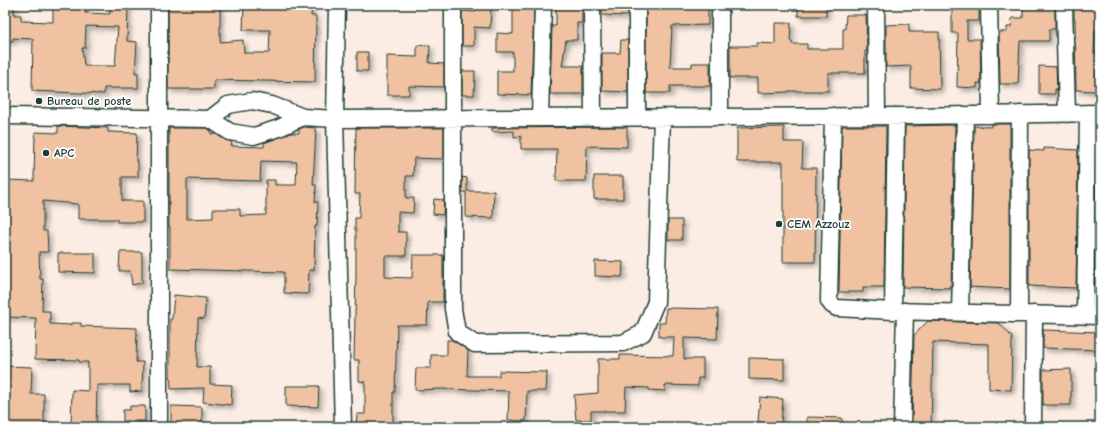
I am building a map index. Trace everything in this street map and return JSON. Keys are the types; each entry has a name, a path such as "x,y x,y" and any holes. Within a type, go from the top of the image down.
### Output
{"street":[{"path":"159,5 159,427"},
{"path":"337,5 335,119 343,427"},
{"path":"453,5 453,309 457,332 475,344 623,344 643,333 656,302 662,117"},
{"path":"540,118 543,5"},
{"path":"592,5 593,118"},
{"path":"636,5 637,117"},
{"path":"720,5 720,117"},
{"path":"876,5 877,116"},
{"path":"989,5 991,115"},
{"path":"1064,5 1067,114"},
{"path":"210,119 228,105 252,101 272,106 303,117 335,119 637,117 720,117 833,116 896,116 1094,113 1092,316 899,311 837,308 832,305 829,301 833,116"},
{"path":"1020,114 1026,314 1033,427"},
{"path":"960,312 965,115"},
{"path":"5,116 210,119 230,132 254,136 279,128 303,117"},
{"path":"896,116 902,427"}],"building":[{"path":"5,5 14,5 14,15 21,15 21,21 53,22 53,5 85,5 85,13 110,14 110,5 128,5 127,41 137,42 135,73 138,73 138,88 104,88 104,94 32,91 33,39 13,38 13,41 5,41","holes":["86,26 118,27 115,66 84,66 82,48 85,48"]},
{"path":"168,5 220,5 220,42 243,40 244,53 269,53 270,30 243,30 244,5 312,5 311,16 316,16 315,82 214,80 214,89 168,89"},
{"path":"475,5 491,5 490,28 474,27 474,46 462,46 462,11 475,12"},
{"path":"513,5 534,5 531,95 497,94 497,71 513,71 513,52 497,52 497,33 513,34"},
{"path":"556,5 582,5 582,23 577,23 577,40 566,40 562,66 583,66 583,94 550,94 552,26 556,26"},
{"path":"602,5 628,5 628,16 602,15"},
{"path":"646,5 655,5 655,8 674,8 674,5 689,5 689,8 708,8 708,25 672,26 670,67 692,67 692,63 710,63 710,86 670,86 670,93 646,93"},
{"path":"798,5 826,5 826,16 798,16"},
{"path":"952,5 979,5 979,21 967,21 967,39 980,39 981,83 977,83 977,88 957,87 958,33 952,33"},
{"path":"1074,5 1100,5 1100,30 1095,30 1094,53 1100,54 1100,71 1096,71 1095,91 1076,90"},
{"path":"1055,6 1055,29 1049,29 1049,41 1020,41 1018,84 1000,84 999,32 1007,32 1007,27 1011,27 1012,18 1023,18 1023,7"},
{"path":"846,15 866,15 867,51 865,51 865,73 828,73 828,91 758,93 758,78 730,78 730,46 757,46 757,43 775,44 775,23 791,23 790,41 792,41 792,44 807,44 807,49 843,49 843,29 845,29"},
{"path":"909,24 909,32 939,32 940,89 911,88 911,66 886,67 886,25"},
{"path":"621,40 628,40 628,92 602,91 602,53 620,53"},
{"path":"417,45 430,46 429,63 444,64 444,87 409,86 409,95 387,95 387,56 417,57"},
{"path":"357,52 368,52 368,71 357,71"},
{"path":"1039,66 1056,67 1057,90 1055,89 1055,94 1039,94"},
{"path":"462,71 475,71 474,95 462,95"},
{"path":"991,124 1010,124 1010,289 970,287 974,126 991,127"},
{"path":"954,125 951,286 949,286 949,288 903,287 905,126"},
{"path":"58,126 108,128 108,132 137,133 136,162 138,162 138,177 122,177 122,201 143,201 143,222 117,222 117,219 78,219 78,204 43,201 43,231 47,231 48,252 39,252 40,279 43,279 42,311 50,311 50,324 71,325 71,323 81,323 81,326 137,328 136,362 143,362 142,391 130,392 130,385 97,385 96,427 71,427 72,390 88,391 88,362 79,362 79,360 35,359 36,318 5,317 5,180 34,181 35,132 58,133"},
{"path":"842,126 886,126 884,287 863,287 863,292 839,292"},
{"path":"304,127 316,128 313,185 316,185 315,202 318,202 317,226 315,226 314,270 309,270 308,294 284,293 284,272 170,269 169,128 207,128 211,131 211,134 216,134 225,140 232,142 231,146 264,147 264,143 291,133 299,133 299,129","holes":["261,161 297,162 296,185 275,185 275,180 266,180 266,215 240,216 240,209 213,209 213,218 187,219 187,179 260,181"]},
{"path":"627,127 627,147 587,146 586,181 556,181 557,149 521,149 521,136 514,137 514,131 492,132 492,128"},
{"path":"784,127 784,142 803,142 802,168 816,168 815,262 783,262 783,162 737,162 737,128"},
{"path":"356,128 444,128 444,159 414,158 413,176 406,176 406,198 414,198 413,213 398,212 398,232 406,232 406,256 385,256 385,277 412,278 413,255 443,255 443,302 428,302 427,325 397,325 395,392 393,392 393,427 356,427 357,414 365,414 365,382 359,381 359,360 354,360 356,275 355,218 359,218 360,194 355,194"},
{"path":"1044,148 1078,150 1076,288 1029,286 1029,150 1044,151"},
{"path":"1097,150 1100,150 1100,288 1095,288"},
{"path":"594,176 623,176 623,199 594,199"},
{"path":"462,177 467,178 467,191 494,191 493,218 466,217 466,192 462,192"},
{"path":"434,199 444,200 443,215 433,214"},
{"path":"668,220 682,220 682,240 668,240"},
{"path":"120,252 142,252 142,283 132,285 130,271 119,271"},
{"path":"58,253 95,253 95,273 58,272"},
{"path":"595,261 623,262 622,277 595,276"},
{"path":"174,295 206,298 204,319 198,318 197,367 210,367 210,384 232,385 231,405 203,402 204,388 171,389 170,319 172,319"},
{"path":"666,308 718,309 717,339 684,338 684,359 703,359 703,378 698,378 698,386 665,385 665,391 649,390 649,388 626,387 625,411 591,411 591,420 576,420 574,395 598,393 598,359 620,359 620,355 673,356 674,337 659,337 659,323 665,323"},
{"path":"928,321 999,323 1012,337 1011,390 989,389 989,344 933,342 931,427 912,427 914,335"},
{"path":"1043,330 1100,332 1100,350 1043,348"},
{"path":"447,340 452,340 468,350 467,376 499,376 499,371 547,372 546,391 527,391 526,421 508,420 509,391 442,389 415,390 416,368 431,368 431,355 447,355"},
{"path":"749,358 784,359 784,380 749,379"},
{"path":"5,366 32,367 31,394 44,394 44,427 5,427"},
{"path":"1071,369 1071,405 1043,405 1043,370"},
{"path":"286,386 319,386 318,407 286,406"},
{"path":"760,397 783,399 781,424 758,422"},
{"path":"130,406 145,406 145,421 123,421 123,410 130,410"},
{"path":"171,406 202,407 202,427 171,427"},
{"path":"807,417 842,418 842,427 807,427"}],"place":[{"name":"Bureau de poste","path":"39,101"},
{"name":"APC","path":"46,153"},
{"name":"CEM Azzouz","path":"779,224"}]}
